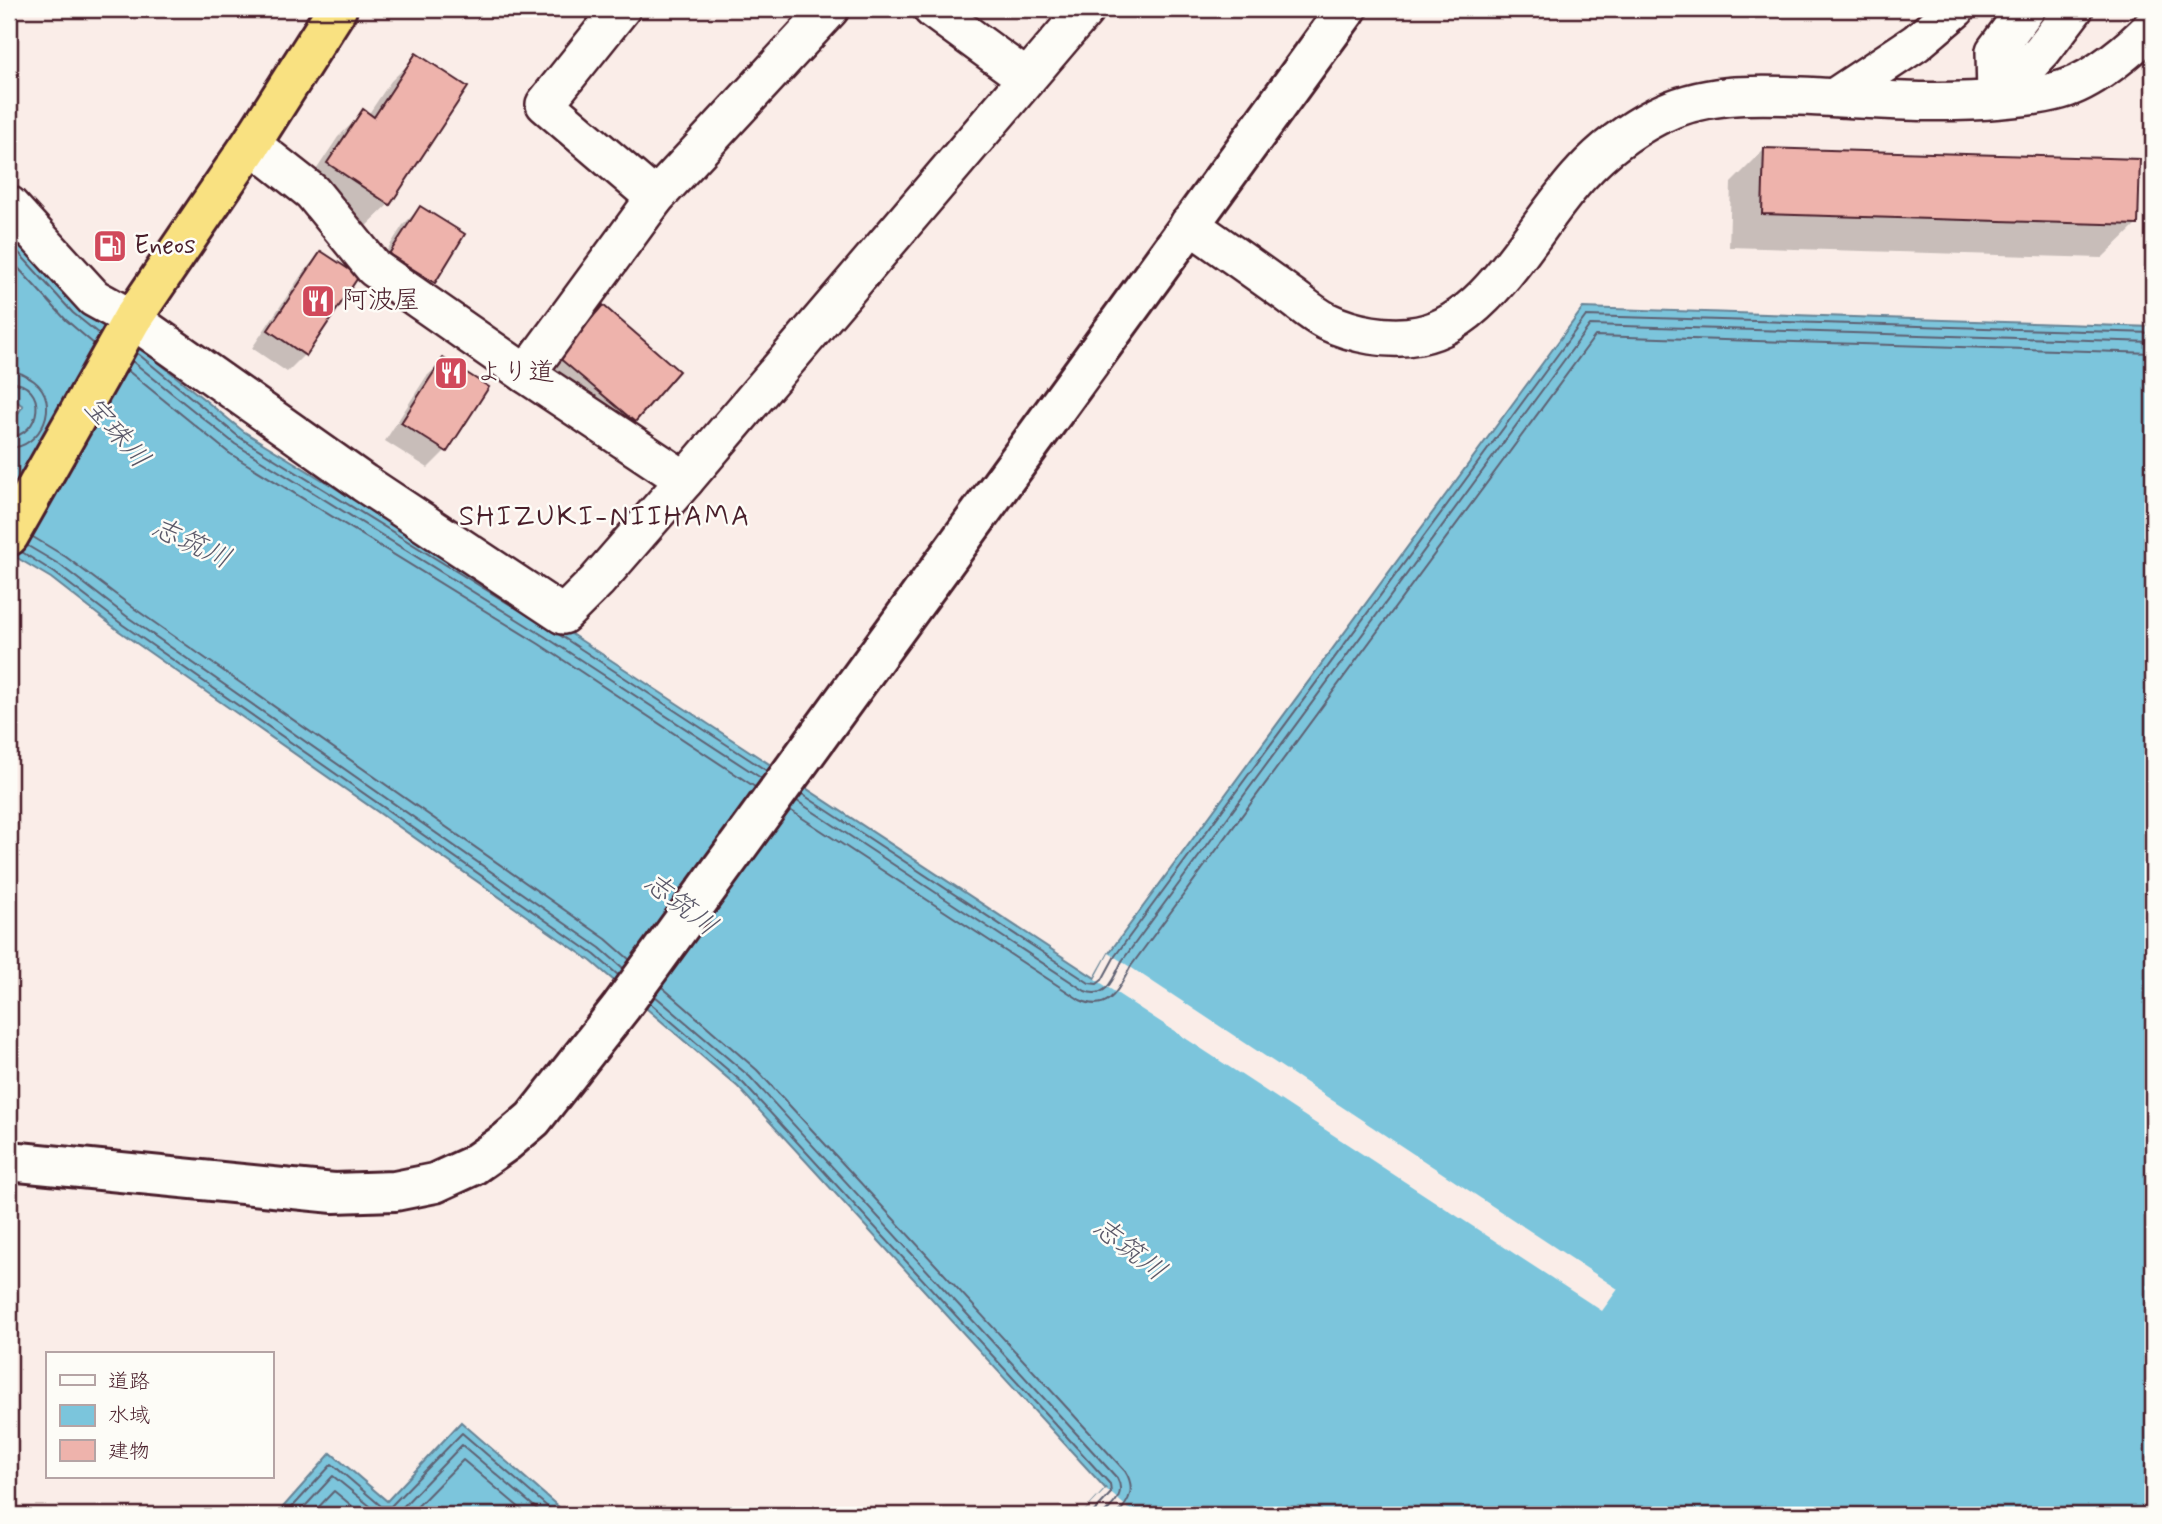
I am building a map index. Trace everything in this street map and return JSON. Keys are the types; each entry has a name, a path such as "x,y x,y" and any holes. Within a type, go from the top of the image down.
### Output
{"highway":[{"path":"9,536 128,325 251,144 337,9"}],"street":[{"path":"621,9 545,104 655,198"},
{"path":"526,374 655,198 830,9"},
{"path":"932,9 1026,78"},
{"path":"9,205 94,298 128,325 563,615 597,581 685,480 1086,9"},
{"path":"9,1161 334,1193 395,1191 435,1183 472,1166 533,1119 621,1007 1347,9"},
{"path":"1835,97 1916,43 1956,9"},
{"path":"1996,99 1995,51 2026,9"},
{"path":"1996,99 2042,51 2074,9"},
{"path":"1189,223 1324,320 1354,331 1385,337 1419,335 1467,314 1486,296 1581,173 1630,132 1659,115 1714,97 1759,94 1960,102 2025,97 2068,88 2111,62 2153,26"},
{"path":"251,144 312,191 374,268 685,480"}],"water":[{"path":"9,219 84,302 243,431 553,622 1095,978 1109,953 1583,308 2153,327 2153,1515 1082,1515 1106,1489 738,1087 591,961 119,631 51,578 9,553 9,421 12,422 23,406 9,396"},
{"path":"461,1422 568,1515 276,1515 331,1453 387,1501"}],"pier":[{"path":"1109,953 1618,1289 1602,1311 1095,979"},
{"path":"1106,1489 1136,1515 1082,1514"}],"building":[{"path":"416,53 468,87 390,205 327,163 363,109 374,117"},
{"path":"1764,148 2140,159 2138,225 1762,214"},
{"path":"420,206 465,234 435,283 389,254"},
{"path":"321,251 359,276 306,356 268,330"},
{"path":"603,305 679,371 635,422 558,357"},
{"path":"443,358 489,387 447,452 401,423"}],"place":[{"name":"Eneos","path":"110,246"},
{"name":"阿波屋","path":"318,301"},
{"name":"より道","path":"451,373"}],"district":[{"name":"SHIZUKI-NIIHAMA","path":"605,517"}],"water label":[{"name":"宝珠川","path":"116,433"},
{"name":"志筑川","path":"191,544"},
{"name":"志筑川","path":"680,905"},
{"name":"志筑川","path":"1129,1250"}]}
